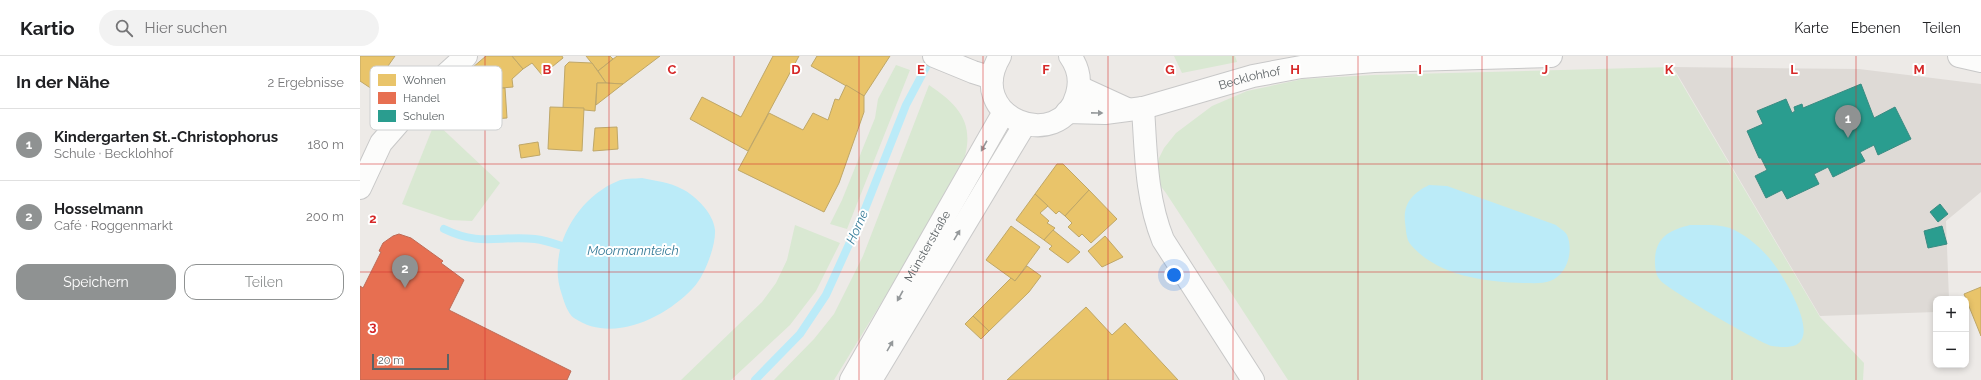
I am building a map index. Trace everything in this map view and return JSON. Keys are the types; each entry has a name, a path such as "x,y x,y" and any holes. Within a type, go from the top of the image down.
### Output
{"street":[{"path":"455,66 466,56"},
{"path":"1000,56 994,65 992,78 994,96 1004,112 1013,120 1037,126 1050,123 1067,112 1076,99 1079,87 1078,74 1070,56"},
{"name":"Becklohhof","path":"1067,112 1106,113 1135,109 1253,76 1301,67 1374,61 1551,56"},
{"path":"1959,56 1981,61"},
{"path":"939,58 992,78"},
{"path":"1079,87 1135,109 1154,218 1160,232 1253,380"},
{"name":"Münsterstraße","path":"851,380 1004,112"},
{"name":"Münsterstraße","path":"871,380 1025,124"},
{"path":"360,188 381,143 392,130"}],"shaded area":[{"path":"1673,67 1859,69 1981,84 1981,192 1946,221 1949,296 1933,296 1933,312 1820,316"}],"green space":[{"path":"1174,56 1235,56 1237,62 1182,73"},
{"path":"896,65 910,70 847,229 830,224 842,200 875,118 878,99"},
{"path":"1672,67 1820,317 1864,363 1863,380 1288,380 1166,193 1155,179 1159,158 1164,148 1176,133 1212,106 1247,91 1303,79 1373,75"},
{"path":"929,85 948,99 961,114 967,133 965,156 902,269 834,380 774,380 814,339 834,314 863,256"},
{"path":"432,130 444,130 500,183 472,221 450,220 402,204"},
{"path":"795,225 840,243 816,291 790,325 731,380 681,380 762,302 776,283 787,260"}],"water":[{"name":"Moormannteich","path":"642,178 667,183 687,192 698,200 708,212 714,224 715,237 708,261 701,277 693,288 668,309 653,318 621,328 605,328 589,325 572,316 568,311 562,295 558,278 558,261 562,244 568,228 589,200 603,189 620,180"},
{"path":"1429,185 1447,186 1556,225 1567,235 1569,241 1570,248 1568,262 1565,268 1561,274 1550,281 1540,283 1523,283 1478,279 1448,270 1435,264 1409,243 1406,234 1405,222 1407,204 1410,199 1418,191"},
{"path":"1690,225 1715,225 1730,228 1752,241 1770,259 1782,276 1796,302 1801,316 1804,328 1802,338 1796,345 1781,347 1764,343 1696,304 1666,285 1658,278 1655,259 1658,245 1666,235 1677,229"}],"building: Wohnen":[{"path":"360,56 395,56 388,66 370,66 370,88 360,81"},
{"path":"486,56 512,56 523,69 512,79 513,87 502,88 502,66 474,66"},
{"path":"512,56 562,56 563,58 542,75 532,63 523,69"},
{"path":"586,56 610,56 613,59 598,71"},
{"path":"617,56 660,56 623,84 606,83 598,71"},
{"path":"773,56 799,56 748,151 690,119 702,97 741,117"},
{"path":"817,56 890,56 864,96 811,66"},
{"path":"569,62 592,63 606,83 597,83 595,111 563,108 565,66"},
{"path":"597,83 606,83 623,84 596,105"},
{"path":"846,85 864,96 864,112 839,183 824,212 738,170 769,113 803,130 813,113 828,120 835,99 839,100"},
{"path":"502,88 505,88 507,118 502,118"},
{"path":"550,107 584,108 582,151 548,149"},
{"path":"617,127 618,149 593,151 595,128"},
{"path":"538,142 540,155 521,158 519,145"},
{"path":"1057,164 1063,164 1089,190 1065,216 1059,211 1056,214 1035,194"},
{"path":"1089,190 1117,219 1091,243 1082,234 1079,237 1068,227 1072,223 1065,216"},
{"path":"1035,194 1048,206 1040,213 1049,221 1047,223 1055,228 1044,240 1016,220"},
{"path":"1011,226 1040,247 1015,281 986,260"},
{"path":"1053,230 1080,252 1068,263 1049,249 1052,246 1044,240"},
{"path":"1105,236 1123,257 1102,267 1088,251"},
{"path":"1027,266 1041,276 1029,292 989,331 973,316 1011,278 1015,281"},
{"path":"1981,287 1981,336 1969,306 1969,296 1965,296 1964,294"},
{"path":"1086,307 1112,335 1125,323 1178,380 1007,380"},
{"path":"973,316 989,331 981,339 965,324"}],"building: Handel":[{"path":"399,234 411,238 443,261 441,263 464,280 449,310 571,371 567,380 360,380 360,286 363,288 381,252 379,251 383,243"}],"building: Schulen":[{"path":"1861,84 1874,118 1895,107 1911,139 1878,155 1874,145 1860,152 1865,161 1833,177 1828,167 1814,174 1819,184 1787,199 1782,190 1766,198 1755,176 1767,170 1761,158 1759,158 1747,131 1763,124 1757,111 1786,99 1792,113 1795,111 1794,107 1802,104 1803,108"},
{"path":"1940,204 1948,214 1938,222 1930,212"},
{"path":"1942,226 1947,244 1928,248 1924,231"}],"waterway":[{"name":"Horne","path":"755,380 800,334 826,295 865,209 906,105 932,56"},
{"path":"444,229 469,238 535,239 562,246"}],"place":[{"name":"Kindergarten St.-Christophorus","path":"1848,138"},
{"name":"Hosselmann","path":"405,288"}]}
